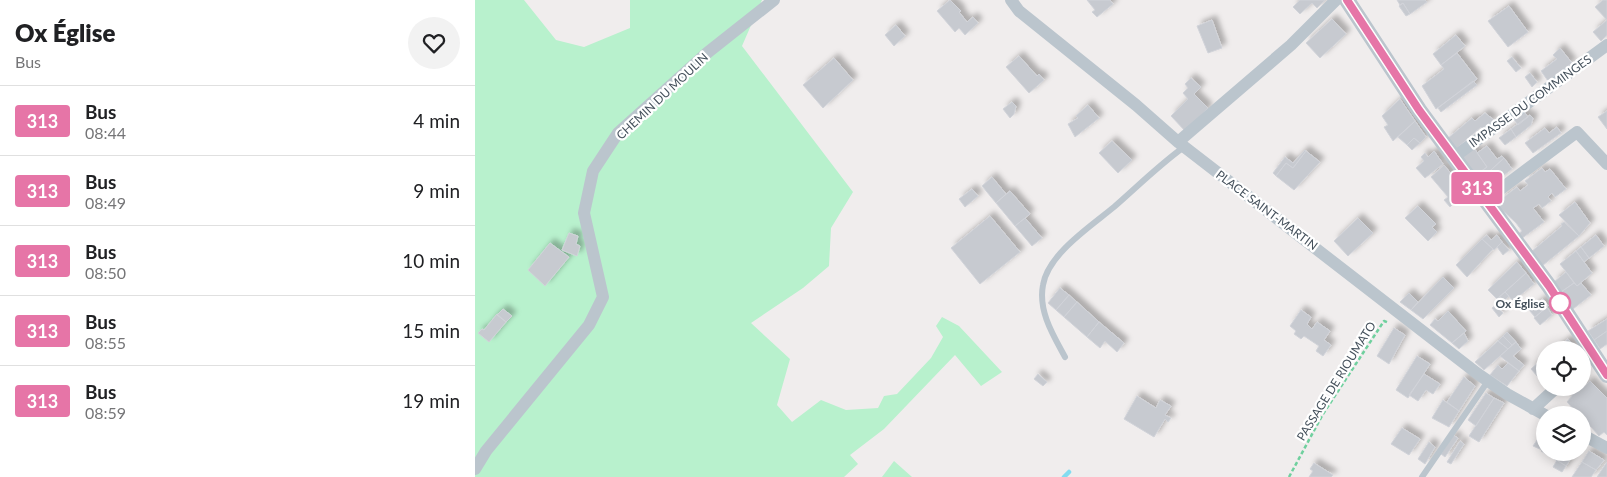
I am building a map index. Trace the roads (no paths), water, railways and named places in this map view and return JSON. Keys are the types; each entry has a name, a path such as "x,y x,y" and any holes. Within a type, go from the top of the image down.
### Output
{"street":[{"name":"CHEMIN DU MOULIN","path":"475,470 485,451 589,325 603,297 584,213 593,171 618,133 707,54 774,0"},
{"name":"PLACE SAINT-MARTIN","path":"1011,0 1019,11 1135,105 1181,145 1488,381 1536,410"},
{"path":"1181,145 1291,45 1336,0"},
{"path":"1347,0 1419,110 1549,286 1578,341"},
{"name":"IMPASSE DU COMMINGES","path":"1454,156 1607,45"},
{"path":"1486,200 1577,132 1607,164"},
{"path":"1591,361 1607,375"},
{"path":"1533,409 1547,396"},
{"path":"1591,439 1607,448"}],"lane":[{"path":"1065,357 1052,334 1044,313 1042,297 1048,268 1083,231 1181,145"},
{"path":"1422,477 1488,381"}],"waterway":[{"path":"1064,477 1069,472"}],"place":[{"name":"Ox Église","path":"1560,303"}]}
